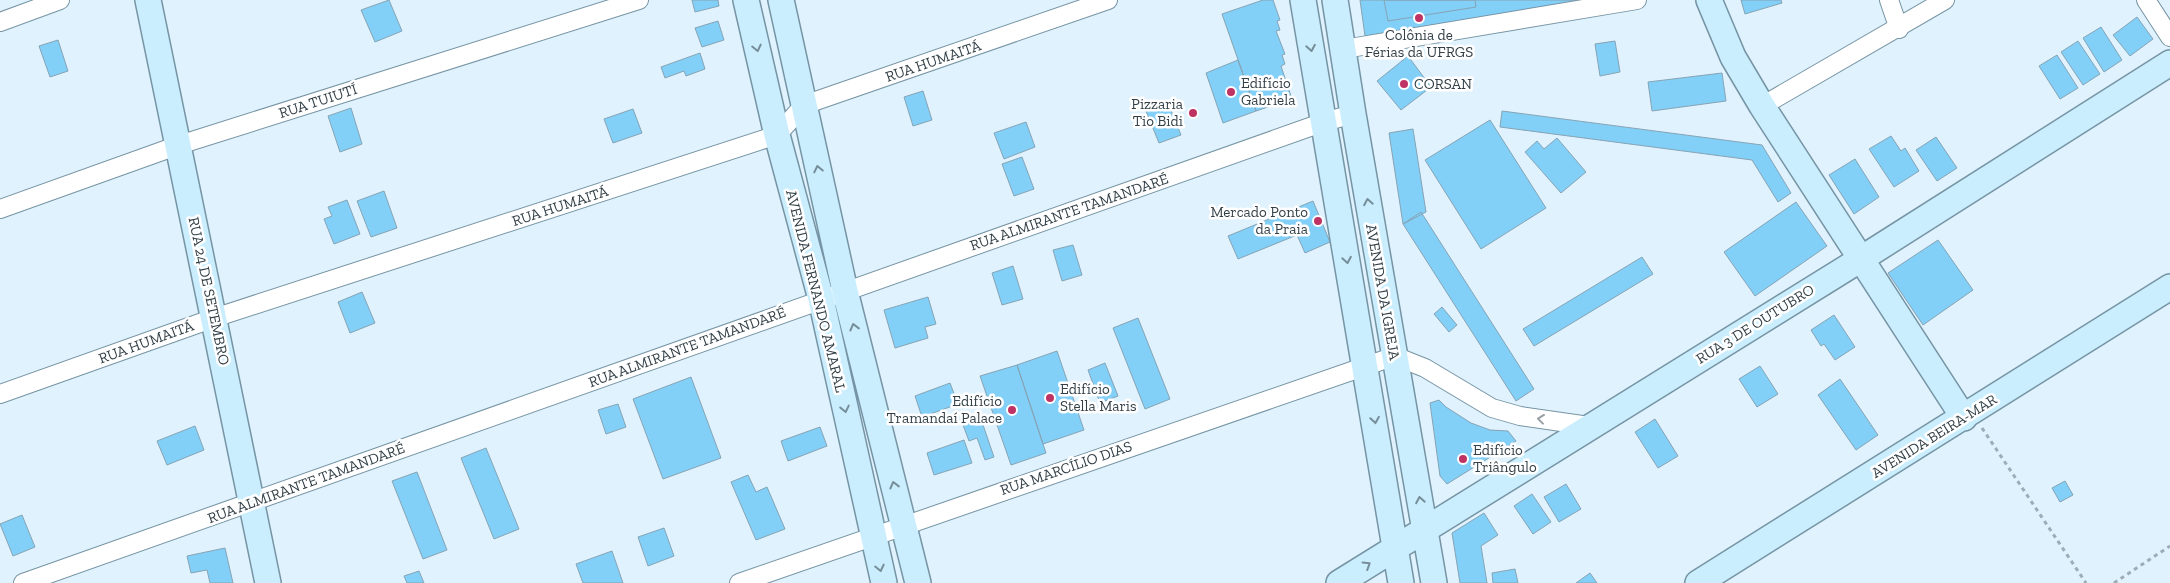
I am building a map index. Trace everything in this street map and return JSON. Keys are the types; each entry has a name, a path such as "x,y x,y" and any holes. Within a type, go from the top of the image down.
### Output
{"street":[{"path":"0,22 60,0"},
{"name":"RUA 24 DE SETEMBRO","path":"148,0 253,502 268,583"},
{"name":"RUA TUIUTÍ","path":"0,209 179,145 639,0"},
{"name":"AVENIDA FERNANDO AMARAL","path":"746,0 777,135 821,299 884,583"},
{"name":"AVENIDA FERNANDO AMARAL","path":"780,0 845,291 918,583"},
{"name":"RUA HUMAITÁ","path":"0,394 214,318 777,135 804,105 1108,0"},
{"name":"AVENIDA DA IGREJA","path":"1303,0 1401,583"},
{"name":"AVENIDA DA IGREJA","path":"1335,0 1434,583"},
{"path":"1344,48 1637,0"},
{"path":"1709,0 1733,57 1762,106 1861,259 1968,415"},
{"path":"1889,0 1899,29"},
{"path":"1762,106 1899,29 1946,0"},
{"path":"2146,0 2170,37"},
{"name":"RUA 3 DE OUTUBRO","path":"1339,583 1589,426 1861,259 2170,64"},
{"name":"RUA ALMIRANTE TAMANDARÉ","path":"23,583 821,299 1324,122 1353,114"},
{"name":"AVENIDA BEIRA-MAR","path":"1698,583 2170,287"},
{"path":"1395,356 1425,368 1492,408 1520,416 1589,426"},
{"name":"RUA MARCÍLIO DIAS","path":"739,583 1365,364 1395,356"}],"path":[{"path":"1968,415 2086,583"},
{"path":"2114,583 2170,546"}],"building":[{"path":"389,0 402,31 375,42 361,10"},
{"path":"692,0 718,0 719,6 695,12"},
{"path":"1263,0 1273,0 1280,20 1277,21 1280,30 1276,31 1285,54 1282,55 1285,64 1281,66 1292,99 1256,111 1222,14"},
{"name":"Colônia de Férias da UFRGS","path":"1360,0 1586,0 1365,36"},
{"path":"1384,0 1475,0 1476,7 1388,21"},
{"path":"1741,0 1781,0 1782,3 1745,14"},
{"path":"2137,17 2153,39 2130,56 2113,35"},
{"path":"718,21 724,40 702,47 695,28"},
{"path":"2101,27 2122,60 2104,72 2083,38"},
{"path":"58,40 68,71 50,77 39,46"},
{"path":"1615,41 1620,72 1600,76 1595,44"},
{"path":"2078,41 2100,74 2083,85 2061,52"},
{"path":"700,53 705,69 686,76 684,71 665,78 661,67"},
{"path":"2057,55 2078,88 2060,99 2039,66"},
{"name":"CORSAN","path":"1408,56 1431,87 1401,110 1377,81"},
{"name":"Edifício Gabriela","path":"1238,60 1256,111 1223,123 1206,73"},
{"path":"1722,73 1726,101 1652,111 1648,82"},
{"path":"923,91 932,120 913,126 904,97"},
{"path":"1168,103 1181,135 1159,143 1146,111"},
{"path":"351,108 362,144 340,152 328,116"},
{"path":"633,109 642,133 613,143 604,119"},
{"path":"1502,111 1762,145 1791,193 1778,202 1752,160 1500,127"},
{"path":"1490,120 1546,208 1481,249 1425,160"},
{"path":"1026,122 1035,147 1004,159 994,133"},
{"path":"1413,129 1426,212 1403,224 1389,133"},
{"path":"1891,136 1901,151 1905,148 1919,171 1894,187 1869,149"},
{"path":"1936,137 1957,168 1937,181 1916,150"},
{"path":"1557,138 1586,172 1561,193 1525,152 1537,141 1544,149"},
{"path":"1022,157 1034,189 1014,196 1002,164"},
{"path":"1855,159 1879,197 1854,214 1829,175"},
{"path":"384,191 397,228 371,237 357,201"},
{"path":"347,200 360,234 334,244 324,219 332,216 328,207"},
{"path":"1313,201 1330,242 1305,253 1297,235 1238,259 1228,236"},
{"path":"1796,202 1827,246 1755,296 1724,252"},
{"path":"1421,212 1534,389 1516,401 1403,224"},
{"path":"1938,240 1973,290 1923,325 1888,273"},
{"path":"1073,245 1082,275 1062,281 1053,250"},
{"path":"1642,257 1653,274 1534,346 1523,329"},
{"path":"1013,266 1023,299 1002,305 992,273"},
{"path":"362,292 375,323 350,333 338,302"},
{"path":"928,297 936,324 925,327 928,338 895,348 884,310"},
{"path":"1442,307 1457,325 1449,332 1434,314"},
{"path":"1834,315 1855,347 1835,360 1824,344 1821,346 1811,330"},
{"path":"1138,318 1170,399 1145,409 1113,328"},
{"name":"Edifício Stella Maris","path":"1057,351 1084,430 1043,444 1017,365"},
{"path":"1105,363 1118,396 1100,403 1088,370"},
{"name":"Edifício Tramandaí Palace","path":"1017,365 1046,453 1011,465 980,376"},
{"path":"1760,366 1778,394 1757,407 1739,379"},
{"path":"691,377 721,458 663,479 633,399"},
{"path":"1840,379 1878,435 1856,450 1818,395"},
{"path":"950,383 958,404 922,417 915,396"},
{"name":"Edifício Triângulo","path":"1439,400 1446,407 1471,423 1490,430 1508,431 1516,441 1447,484 1440,476 1430,403"},
{"path":"618,404 626,427 606,434 598,410"},
{"path":"981,419 994,457 985,460 977,438 969,441 963,425"},
{"path":"1655,419 1678,456 1658,468 1635,432"},
{"path":"195,426 204,450 167,465 157,441"},
{"path":"820,427 827,446 788,461 781,441"},
{"path":"964,440 972,463 934,475 927,453"},
{"path":"486,448 519,529 494,539 461,458"},
{"path":"417,472 447,550 423,559 392,481"},
{"path":"748,475 756,492 767,487 785,529 756,540 731,482"},
{"path":"2065,481 2073,495 2060,502 2052,488"},
{"path":"1566,484 1581,509 1559,522 1544,497"},
{"path":"1532,494 1551,522 1533,534 1514,506"},
{"path":"1484,513 1498,535 1481,546 1487,583 1460,583 1452,533"},
{"path":"22,515 35,547 13,556 0,524"},
{"path":"664,528 674,556 648,566 638,537"},
{"path":"225,548 233,583 210,583 207,570 191,573 187,556"},
{"path":"612,551 623,583 583,583 576,564"},
{"path":"1515,569 1518,583 1493,583 1492,573"},
{"path":"419,571 424,583 407,583 404,576"},
{"path":"1590,573 1597,583 1576,583"}],"place":[{"name":"Colônia de Férias da UFRGS","path":"1419,18"},
{"name":"CORSAN","path":"1404,84"},
{"name":"Edifício Gabriela","path":"1231,92"},
{"name":"Pizzaria Tio Bidi","path":"1193,113"},
{"name":"Mercado Ponto da Praia","path":"1318,221"},
{"name":"Edifício Stella Maris","path":"1050,398"},
{"name":"Edifício Tramandaí Palace","path":"1012,410"},
{"name":"Edifício Triângulo","path":"1463,459"}]}
